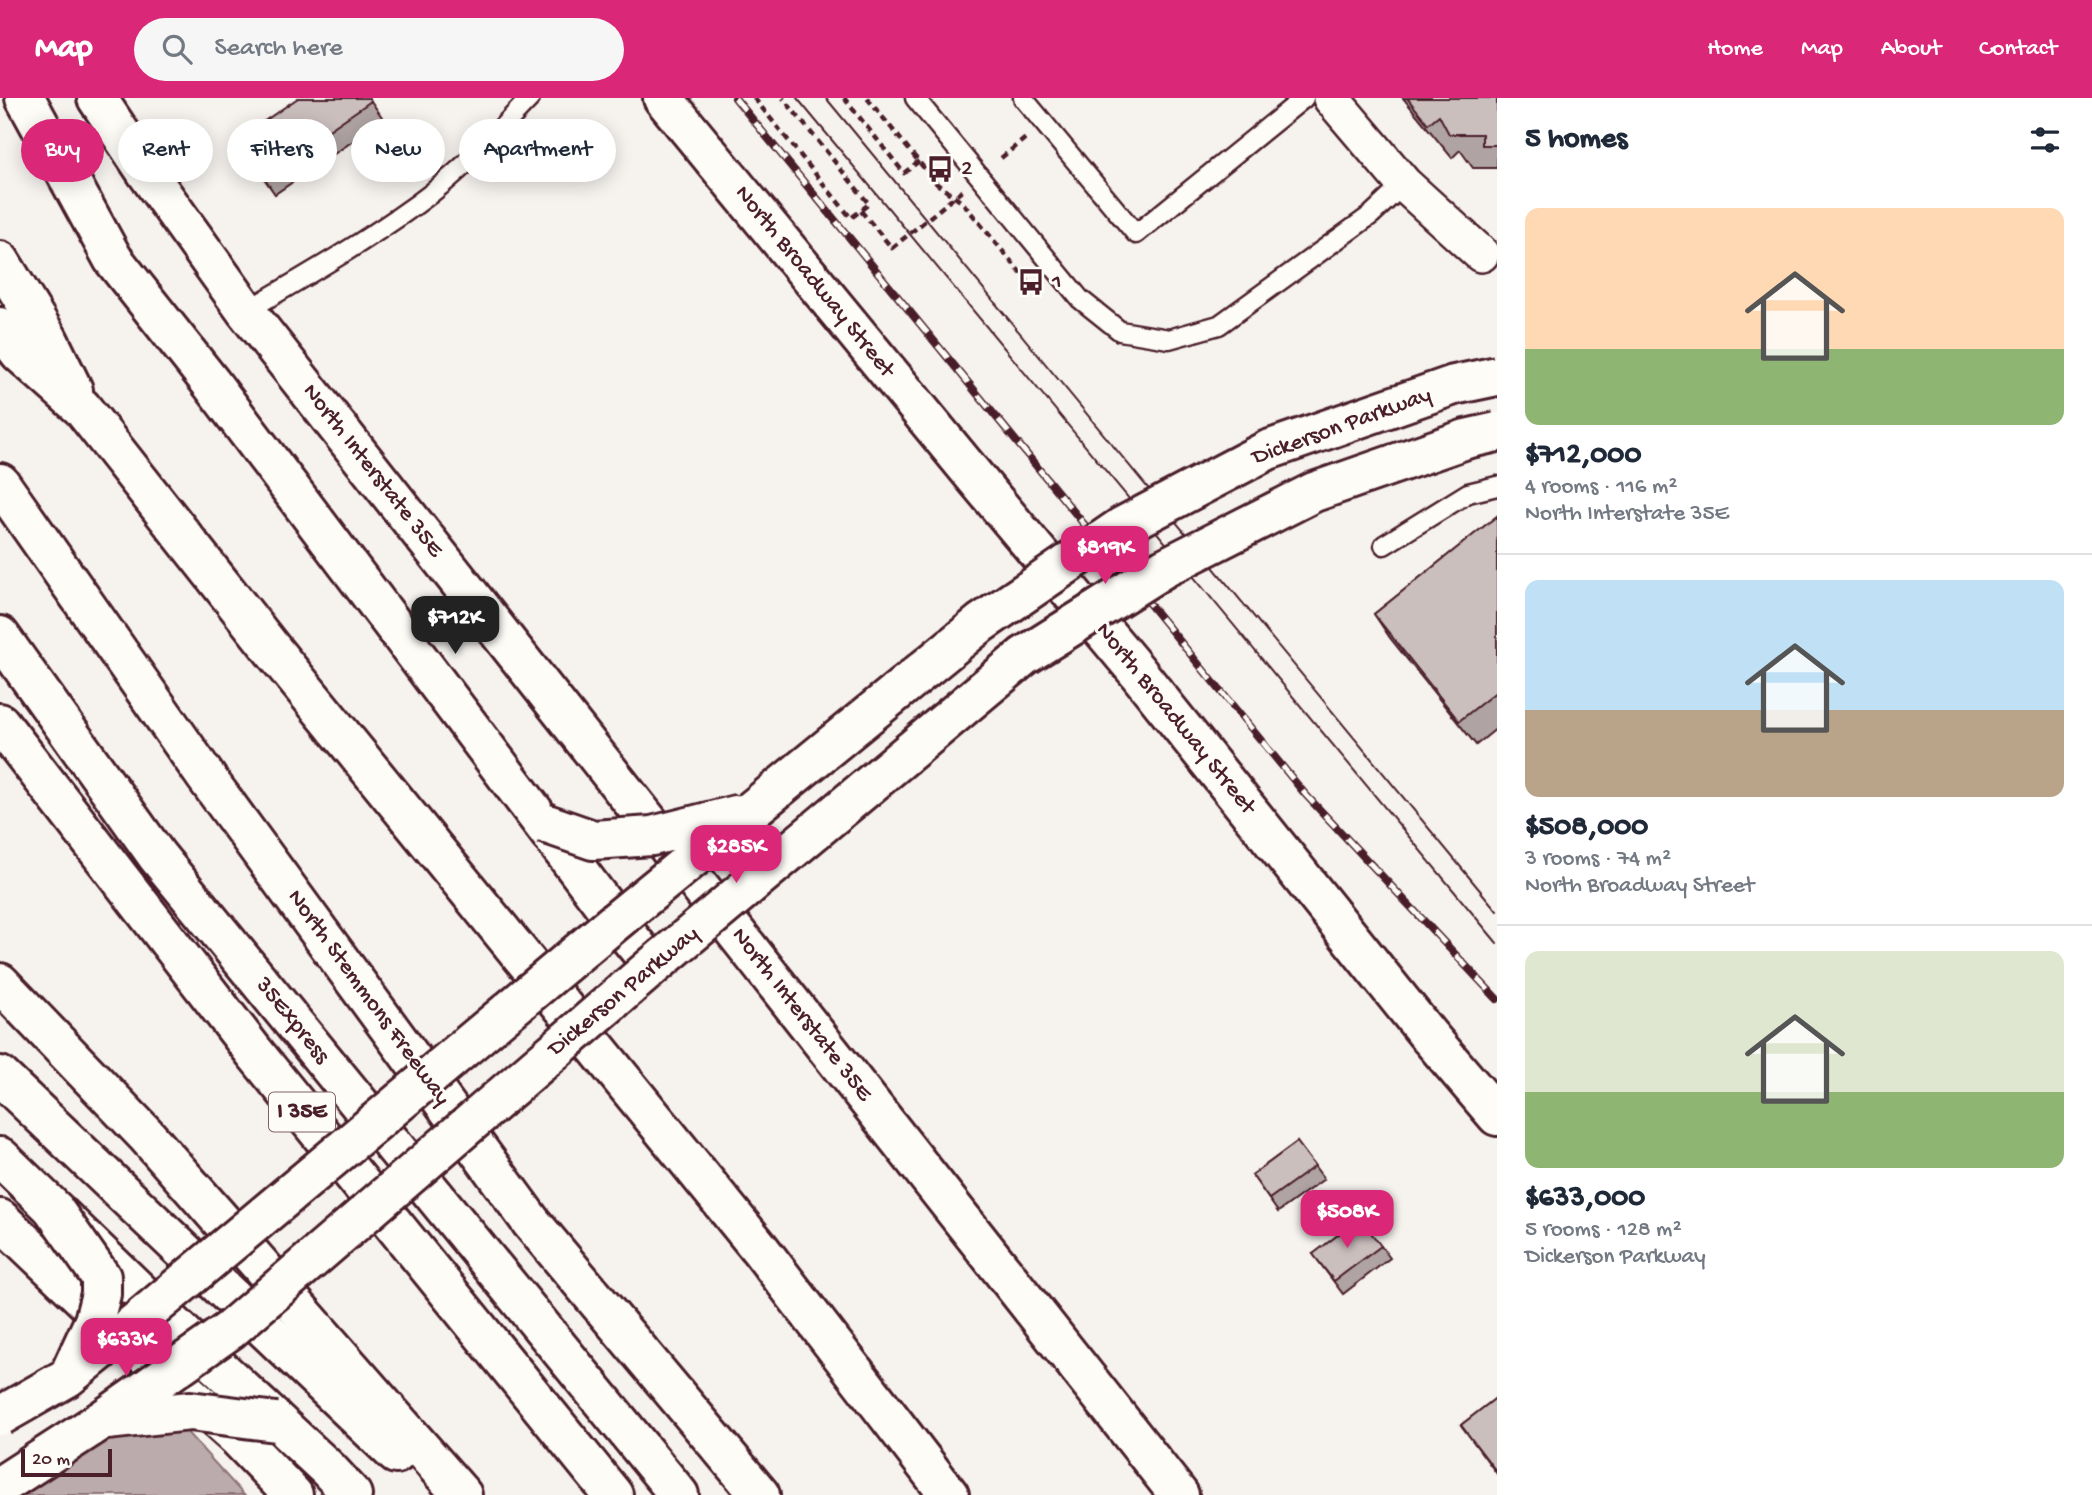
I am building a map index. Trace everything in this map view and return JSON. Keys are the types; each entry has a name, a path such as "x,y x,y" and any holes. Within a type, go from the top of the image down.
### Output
{"main road":[{"path":"26,98 113,259 211,383 653,966"},
{"name":"North Interstate 35E","path":"97,98 246,311 1179,1495"},
{"name":"North Broadway Street","path":"663,98 1136,670 1428,1035 1497,1116"},
{"path":"0,261 48,339 82,408"},
{"path":"0,327 20,353 82,408 279,659 760,1249 948,1495"},
{"name":"Dickerson Parkway","path":"0,1416 68,1377 155,1307 616,920 981,623 1123,526 1268,450 1454,385 1497,376"},
{"name":"Dickerson Parkway","path":"0,1486 102,1420 230,1331 653,966 1036,649 1164,568 1314,492 1466,439 1497,432"},
{"name":"North Stemmons Freeway","path":"0,483 214,788 531,1222 760,1495"},
{"name":"35Express","path":"0,636 157,856 678,1494"},
{"name":"I 35E","path":"0,723 254,1052 613,1495"},
{"path":"544,823 593,840 652,836 749,812"},
{"path":"0,983 146,1135 462,1495"},
{"path":"0,1076 439,1495"},
{"path":"7,1163 340,1482"},
{"path":"54,1210 101,1277 101,1294 94,1321 68,1377"},
{"path":"0,1219 108,1323 238,1438 293,1495"},
{"path":"102,1420 190,1411 276,1422"}],"street":[{"path":"1331,98 1405,184 1481,254"}],"lane":[{"path":"246,311 324,265 419,202 491,139 530,98"},
{"path":"915,98 1080,299 1120,331 1169,339 1219,325 1371,215 1405,184"},
{"path":"1023,98 1136,234 1304,98"},
{"path":"1384,545 1468,492 1497,486"}],"path":[{"path":"754,98 851,218 870,204 783,98"},
{"path":"844,98 904,173 919,161"},
{"path":"867,98 937,184 963,203 1029,283"},
{"path":"1001,158 1044,123"},
{"path":"861,211 892,248 964,189"}],"shaded area":[{"path":"154,1396 244,1495 4,1495"}],"building":[{"path":"298,98 369,98 371,101 337,124 337,119 268,119"},
{"path":"1407,98 1497,98 1497,145 1482,145 1482,134 1449,134 1439,115 1428,124"},
{"path":"1497,516 1497,691 1459,721 1374,614"},
{"path":"1297,1142 1315,1166 1269,1199 1252,1175"},
{"path":"1360,1218 1381,1246 1334,1281 1313,1254"},
{"path":"1497,1397 1497,1470 1496,1471 1461,1425"}],"tram line":[{"path":"797,98 1497,943"},
{"path":"826,98 1497,911"}],"railway":[{"path":"735,98 1305,794 1497,999"}],"place":[{"name":"2","path":"940,169"},
{"name":"1","path":"1031,282"}]}
